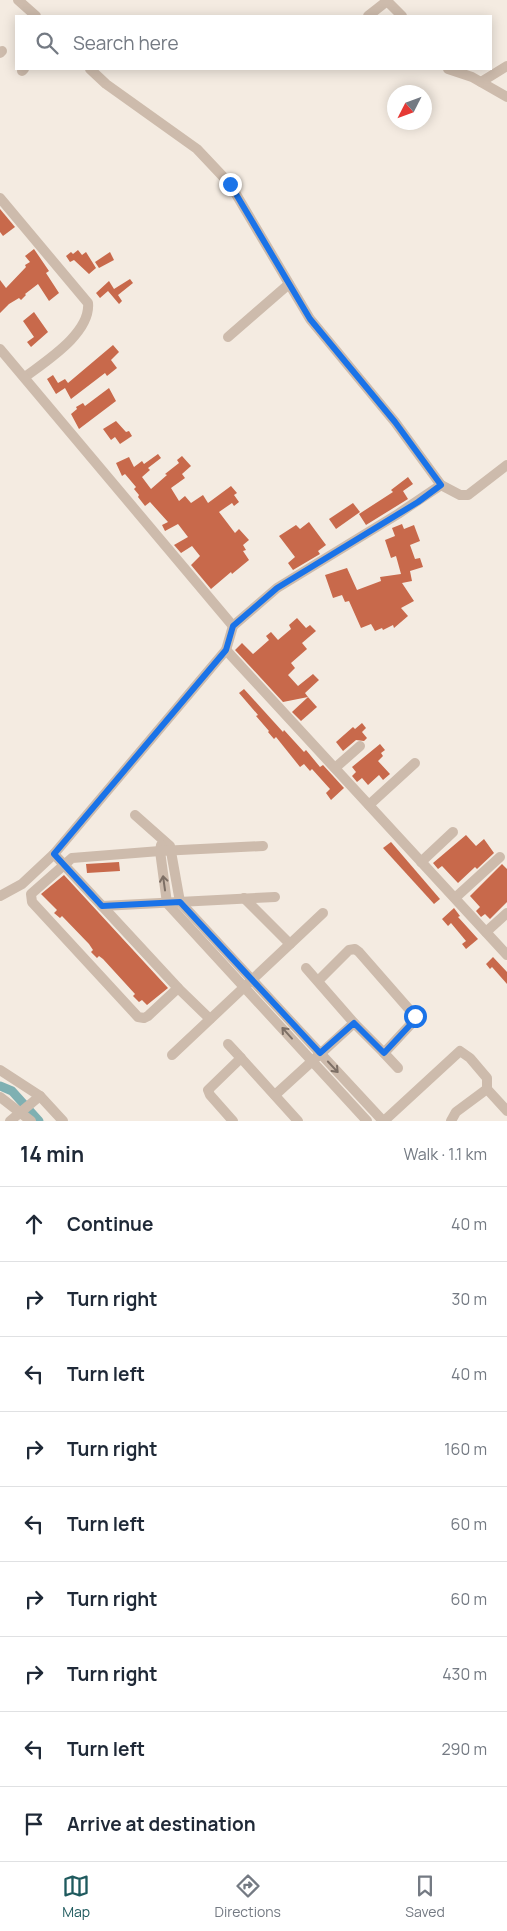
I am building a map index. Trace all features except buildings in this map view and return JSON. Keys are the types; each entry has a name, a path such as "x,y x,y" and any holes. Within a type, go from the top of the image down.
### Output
{"street":[{"path":"18,0 35,15"},
{"path":"369,15 386,0 401,15"},
{"path":"481,82 507,66"},
{"path":"91,70 106,84 197,149 230,184 310,319 395,422 441,485 460,495 468,495 507,464"},
{"path":"451,70 481,82 507,98"},
{"path":"0,198 88,303 89,307 85,320 75,336 26,377"},
{"path":"228,337 289,284"},
{"path":"0,348 233,626"},
{"path":"0,896 22,884 54,854 226,650 233,626 277,588 441,485"},
{"path":"226,650 507,955"},
{"path":"335,768 360,746"},
{"path":"369,804 415,764"},
{"path":"135,815 162,846 167,903 367,1121"},
{"path":"422,862 453,832"},
{"path":"178,988 148,1016 141,1018 135,1014 32,902 31,894 73,858 169,844 180,902 383,1121 457,1051 462,1051 466,1054 487,1078 487,1089 507,1111"},
{"path":"171,851 263,846"},
{"path":"54,854 178,988 210,1019"},
{"path":"454,898 500,857"},
{"path":"102,906 275,897"},
{"path":"244,898 290,944"},
{"path":"172,1055 323,913"},
{"path":"486,932 507,913"},
{"path":"318,981 349,950 355,949 358,952 415,1016 411,1024 384,1053"},
{"path":"306,968 354,1023 398,1068"},
{"path":"275,1095 354,1023"},
{"path":"228,1044 298,1121"},
{"path":"233,1121 210,1095 208,1090 241,1058"},
{"path":"0,1070 63,1121"},
{"path":"451,1121 450,1119 456,1112 487,1089"},
{"path":"0,1097 22,1111 31,1121"},
{"path":"10,1121 37,1099"}],"waterway":[{"path":"0,1086 12,1091 39,1121"}],"route":[{"path":"230,184 310,319 395,422 441,485 418,502 277,588 233,626 226,650 180,707 54,854 102,906 180,902 320,1053 354,1023 384,1053 411,1024 415,1016"}]}
